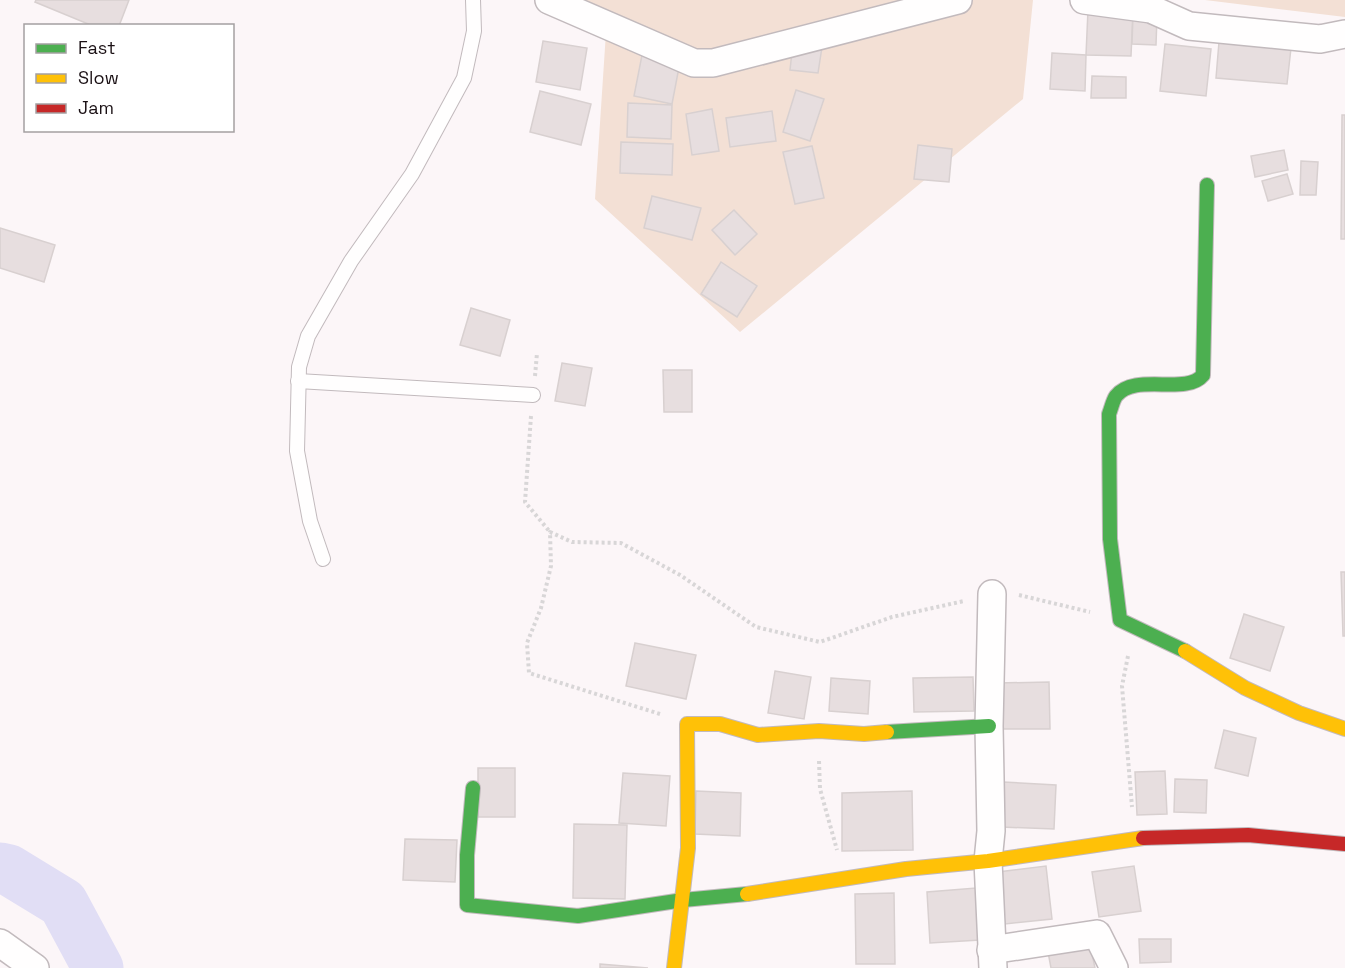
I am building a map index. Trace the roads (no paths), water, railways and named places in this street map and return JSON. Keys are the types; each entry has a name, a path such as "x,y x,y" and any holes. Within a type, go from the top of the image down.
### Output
{"street":[{"path":"549,0 694,63 713,63 958,0"},
{"path":"1084,0 1151,9 1189,26 1320,39 1345,34"},
{"path":"1207,184 1203,375 1199,380 1192,382 1130,386 1116,396 1109,414 1110,539 1120,620 1194,655 1245,688 1299,713 1345,729"},
{"path":"992,594 989,726 991,831 988,861 992,959 1097,934 1114,968"},
{"path":"674,968 688,848 687,724 720,724 758,735 819,731 864,734 920,728 989,726"},
{"path":"473,788 467,855 467,905 578,916 683,900 776,891 906,869 988,861 1133,838 1248,834 1345,844"},
{"path":"0,943 36,968"}],"lane":[{"path":"322,560 310,521 297,451 298,381 308,336 351,261 411,174 464,78 474,31 473,0"},
{"path":"298,381 533,395"}],"waterway":[{"path":"0,868 9,870 63,903 98,968"}]}
